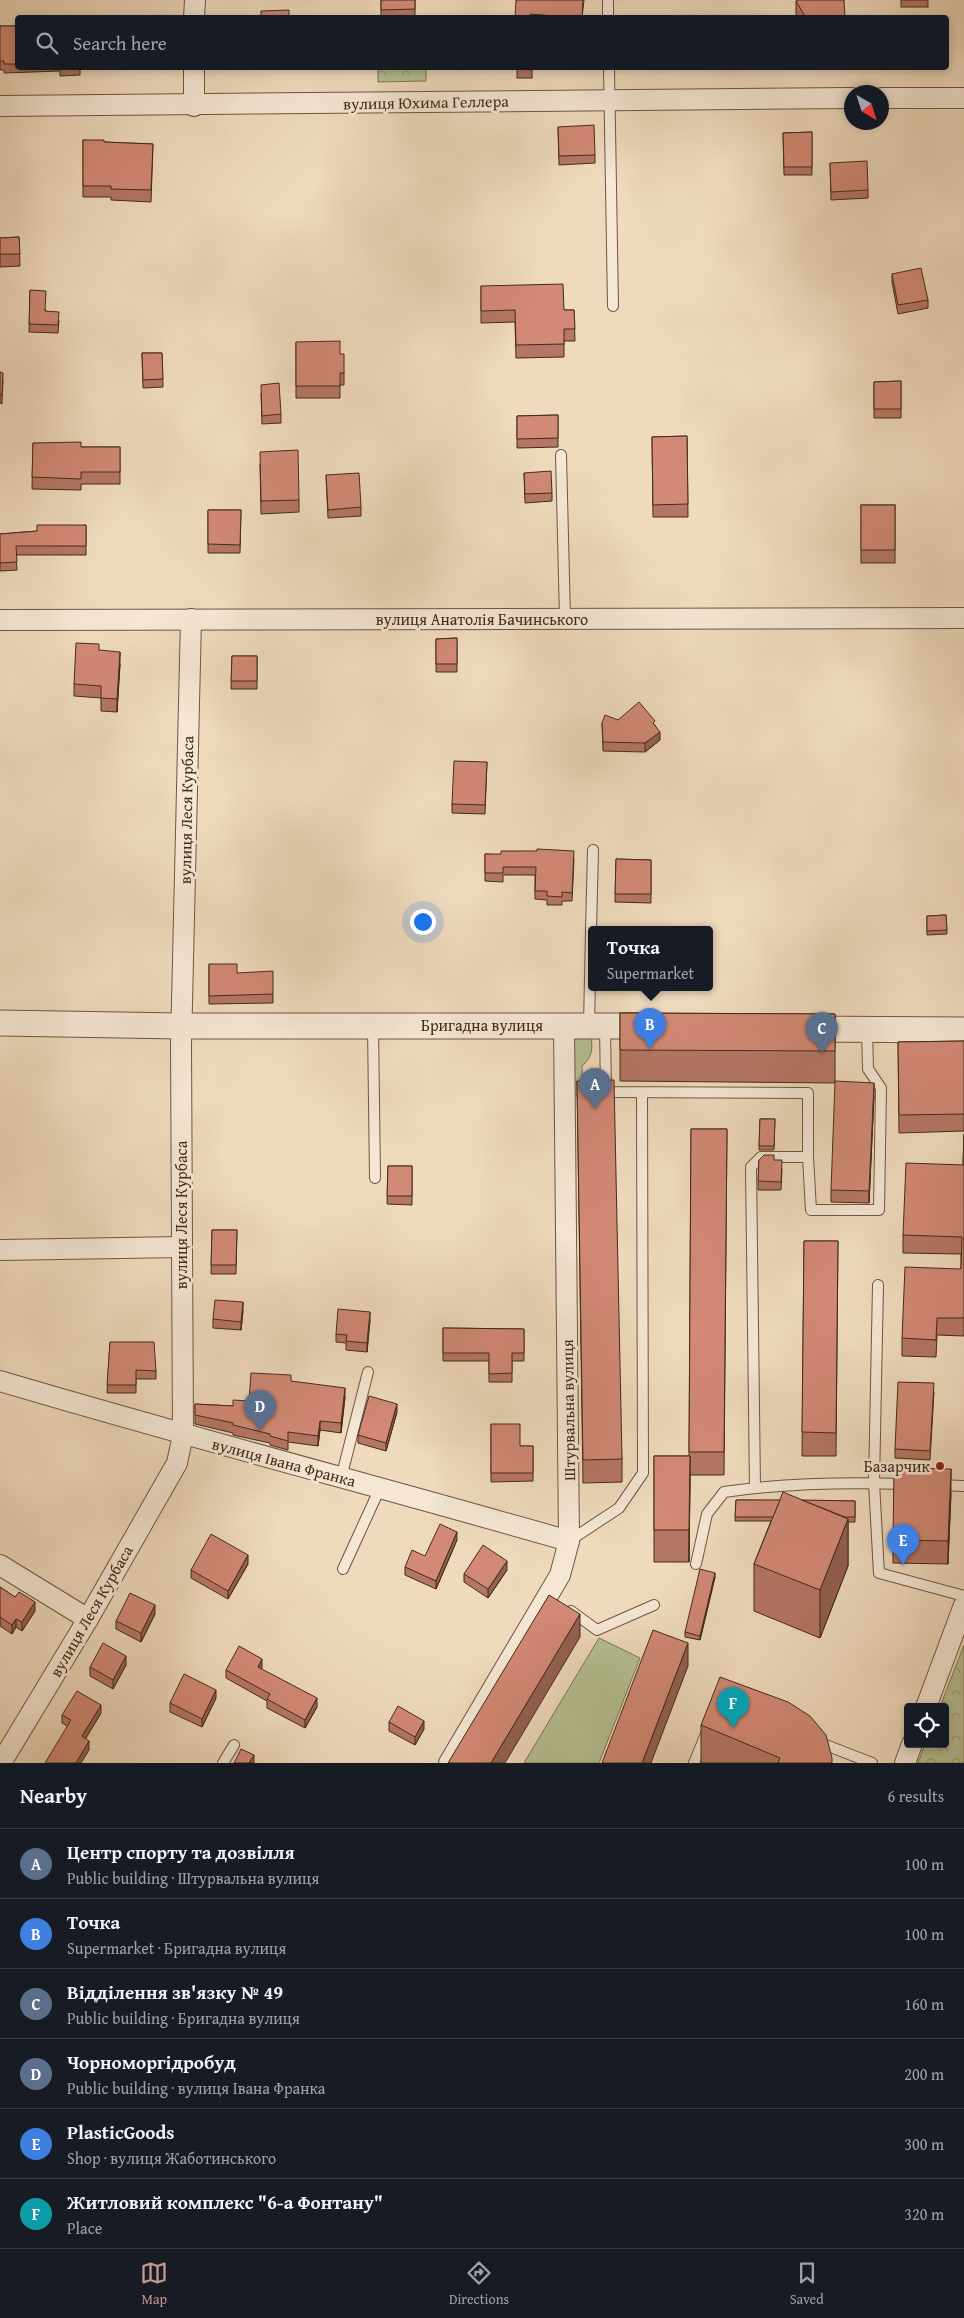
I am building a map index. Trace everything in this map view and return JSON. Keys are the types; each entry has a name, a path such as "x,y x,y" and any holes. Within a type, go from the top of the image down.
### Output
{"street":[{"path":"194,0 194,15"},
{"path":"194,70 194,106"},
{"name":"вулиця Юхима Геллера","path":"0,106 194,106 610,99 844,98"},
{"path":"889,98 964,98"},
{"name":"вулиця Анатолія Бачинського","path":"0,620 964,618"},
{"name":"вулиця Леся Курбаса","path":"1,1763 88,1619 177,1463 183,1435 181,1026 191,619"},
{"name":"Бригадна вулиця","path":"0,1023 181,1026 597,1025 673,1027"},
{"name":"Штурвальна вулиця","path":"449,1763 554,1600 569,1542 564,1025"},
{"path":"780,1028 964,1030"},
{"path":"0,1250 181,1247"},
{"name":"вулиця Івана Франка","path":"0,1381 183,1435 380,1488 569,1542"},
{"path":"0,1565 88,1619"},
{"path":"927,1703 964,1605"},
{"path":"905,1763 911,1748"}],"lane":[{"path":"608,0 608,15"},
{"path":"609,70 613,306"},
{"path":"560,455 565,619"},
{"path":"591,926 593,850"},
{"path":"595,991 597,1025 606,1092 808,1093 808,1156 811,1210 879,1210 881,1088 868,1069 867,1030"},
{"path":"373,1025 375,1178"},
{"path":"569,1542 619,1508 643,1473 642,1093"},
{"path":"755,1487 751,1167 761,1157 808,1156"},
{"path":"878,1284 874,1483 879,1573 964,1596"},
{"path":"341,1478 368,1372"},
{"path":"696,1564 707,1514 724,1492 755,1487 874,1483 964,1486"},
{"path":"343,1568 380,1488"},
{"path":"554,1600 597,1630 654,1605"},
{"path":"694,1763 711,1720"},
{"path":"809,1738 872,1763"},
{"path":"223,1763 234,1745"}],"green space":[{"path":"378,70 426,70 426,81 378,82"},
{"path":"591,1037 591,1053 588,1060 582,1066 583,1092 576,1096 567,1092 574,1052 570,1047 574,1038"},
{"path":"599,1638 640,1658 599,1763 524,1763"},
{"path":"964,1645 964,1763 918,1763 924,1748 949,1748 949,1703 942,1703"}],"building":[{"path":"381,0 415,0 415,9 381,10"},
{"path":"516,0 583,0 582,15 515,15"},
{"path":"844,0 845,15 804,15 796,1"},
{"path":"289,10 289,15 261,15 261,11"},
{"path":"0,26 15,26 15,64 4,64 4,61 0,61"},
{"path":"594,125 595,155 559,156 558,127"},
{"path":"812,132 812,167 784,167 783,133"},
{"path":"83,140 153,144 151,190 111,189 111,186 83,186"},
{"path":"867,161 868,190 831,192 830,163"},
{"path":"19,237 20,254 0,254 0,238"},
{"path":"921,268 928,300 898,305 892,274"},
{"path":"563,284 564,310 574,310 575,329 564,329 564,344 516,345 515,310 481,311 481,286"},
{"path":"30,290 46,291 45,311 59,312 58,325 29,324"},
{"path":"340,341 340,354 344,354 344,373 340,373 340,386 296,386 296,342"},
{"path":"142,353 162,353 163,379 143,380"},
{"path":"0,372 3,373 2,395 0,395"},
{"path":"901,381 901,409 874,409 874,382"},
{"path":"279,383 281,414 262,416 261,385"},
{"path":"558,415 558,438 517,439 517,416"},
{"path":"687,436 688,504 653,505 652,437"},
{"path":"81,442 81,447 120,447 120,472 81,472 81,479 32,477 33,443"},
{"path":"298,450 299,500 261,501 260,452"},
{"path":"551,471 552,493 525,494 524,473"},
{"path":"359,473 361,507 328,510 326,475"},
{"path":"861,505 895,505 895,550 861,550"},
{"path":"208,510 241,510 240,545 208,544"},
{"path":"37,525 86,525 86,546 16,546 17,562 0,563 0,534 37,531"},
{"path":"457,638 457,664 436,664 436,639"},
{"path":"76,643 99,644 99,650 120,652 117,699 101,698 101,686 74,684"},
{"path":"232,656 257,656 257,681 231,681"},
{"path":"639,702 655,721 653,723 660,732 645,743 603,742 602,723 605,715 618,720"},
{"path":"454,761 487,762 485,805 452,804"},
{"path":"537,849 574,851 572,893 562,892 562,897 547,896 547,891 535,891 536,867 503,867 503,873 485,873 485,854 501,854 501,851 537,851"},
{"path":"616,859 651,860 651,894 615,894"},
{"path":"946,915 947,930 927,931 927,916"},
{"path":"209,964 237,964 237,973 273,971 273,994 209,996"},
{"path":"620,1013 835,1014 835,1051 620,1050"},
{"path":"964,1041 964,1114 899,1115 898,1042"},
{"path":"614,1080 622,1459 583,1460 577,1081"},
{"path":"835,1081 874,1083 869,1191 831,1190"},
{"path":"760,1119 775,1119 774,1146 759,1146"},
{"path":"691,1129 727,1129 724,1452 689,1452"},
{"path":"964,1134 964,1318 937,1318 936,1340 902,1338 905,1267 961,1269 962,1237 903,1235 906,1163 963,1165"},
{"path":"764,1155 774,1155 774,1160 782,1160 781,1182 758,1181 759,1160"},
{"path":"388,1166 412,1166 412,1196 387,1196"},
{"path":"212,1230 237,1230 236,1265 211,1265"},
{"path":"804,1241 838,1241 836,1433 802,1432"},
{"path":"215,1300 243,1302 241,1322 213,1319"},
{"path":"338,1309 370,1312 367,1343 346,1341 347,1335 336,1334"},
{"path":"443,1328 524,1329 524,1353 512,1353 512,1373 489,1374 489,1353 443,1353"},
{"path":"110,1342 154,1342 156,1371 136,1370 136,1385 107,1385"},
{"path":"251,1373 291,1375 291,1381 345,1388 341,1423 320,1421 318,1436 288,1432 288,1441 270,1436 270,1434 233,1425 233,1423 195,1415 195,1404 233,1406 233,1400 249,1401"},
{"path":"898,1382 934,1383 930,1451 895,1449"},
{"path":"369,1396 397,1404 386,1443 358,1435"},
{"path":"491,1424 520,1424 520,1446 533,1446 533,1473 491,1473"},
{"path":"654,1456 690,1456 689,1530 654,1530"},
{"path":"894,1468 951,1469 948,1541 893,1540"},
{"path":"783,1492 848,1519 820,1590 754,1564"},
{"path":"736,1500 780,1500 773,1517 735,1517"},
{"path":"802,1500 855,1501 855,1517 845,1517"},
{"path":"440,1524 457,1532 436,1581 405,1567 412,1550 425,1556"},
{"path":"211,1534 248,1555 228,1591 191,1570"},
{"path":"483,1545 507,1561 488,1589 464,1574"},
{"path":"700,1569 715,1573 700,1636 685,1632"},
{"path":"0,1587 15,1597 19,1592 35,1602 22,1622 16,1619 12,1625 0,1617"},
{"path":"130,1593 155,1605 141,1633 116,1621"},
{"path":"549,1595 580,1614 491,1763 448,1763"},
{"path":"653,1630 688,1643 642,1763 602,1763"},
{"path":"103,1643 126,1656 113,1680 90,1667"},
{"path":"239,1646 262,1659 258,1667 317,1698 305,1720 267,1699 270,1694 226,1670"},
{"path":"184,1674 216,1690 202,1719 170,1703"},
{"path":"720,1677 788,1702 810,1716 826,1735 832,1763 778,1763 780,1758 701,1725"},
{"path":"77,1691 101,1705 82,1736 89,1741 76,1763 45,1763 71,1720 62,1715"},
{"path":"398,1706 424,1721 415,1737 389,1722"},
{"path":"241,1749 254,1755 249,1763 234,1763"}],"place":[{"name":"Точка","path":"650,1049"},
{"name":"Відділення зв'язку № 49","path":"822,1053"},
{"name":"Центр спорту та дозвілля","path":"595,1109"},
{"name":"Чорноморгідробуд","path":"260,1431"},
{"name":"Базарчик","path":"940,1466"},
{"name":"PlasticGoods","path":"903,1565"},
{"name":"Житловий комплекс \"6-а Фонтану\"","path":"733,1728"}]}
